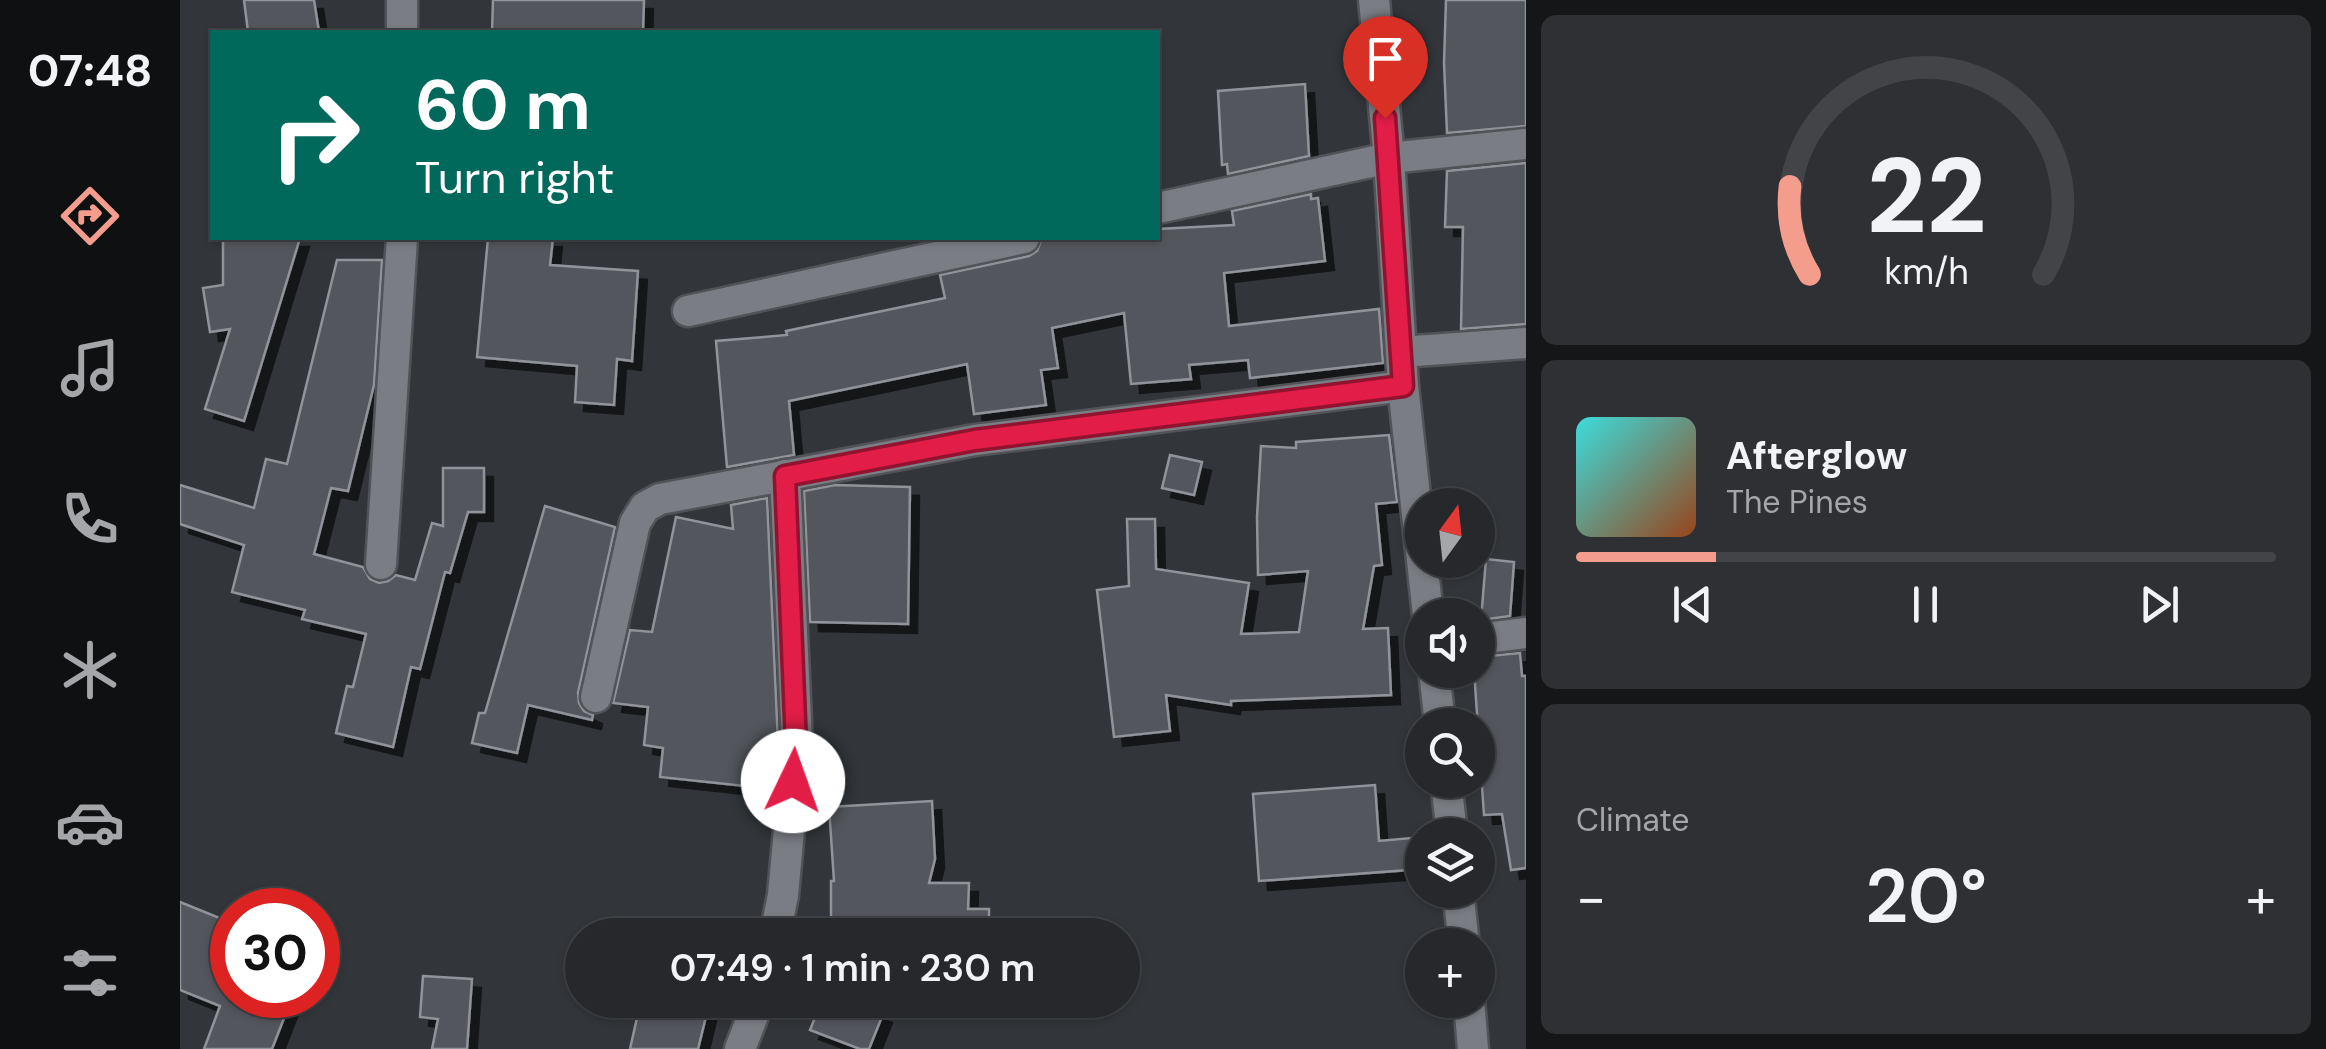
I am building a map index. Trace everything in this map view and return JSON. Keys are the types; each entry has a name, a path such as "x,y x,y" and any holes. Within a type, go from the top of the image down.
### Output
{"street":[{"path":"402,0 402,30"},
{"path":"1374,0 1389,158 1403,386 1426,598"},
{"path":"1160,208 1389,158 1526,144"},
{"path":"380,564 402,240"},
{"path":"688,311 1015,240"},
{"path":"1401,352 1526,342"},
{"path":"596,698 635,523 644,506 660,499 975,440 1403,386"},
{"path":"778,918 796,744 785,476"},
{"path":"1495,637 1526,633"},
{"path":"740,1049 752,1018"},
{"path":"1470,1018 1473,1049"}],"building":[{"path":"244,0 314,0 319,30 248,30"},
{"path":"493,0 644,0 643,30 492,30"},
{"path":"1446,0 1526,0 1526,126 1447,133"},
{"path":"1305,84 1309,156 1228,174 1227,164 1222,165 1218,91"},
{"path":"1526,163 1526,324 1461,329 1463,227 1445,227 1447,171"},
{"path":"1311,194 1311,199 1318,198 1325,261 1224,273 1229,326 1379,309 1383,363 1250,378 1248,360 1189,365 1191,379 1131,384 1124,313 1052,328 1058,368 1041,370 1046,405 974,414 967,364 789,401 794,455 727,467 716,341 787,335 786,331 945,298 940,275 1029,256 1037,251 1041,240 1160,240 1160,229 1234,225 1232,211"},
{"path":"223,240 299,240 244,421 205,409 230,329 210,332 203,288 223,285"},
{"path":"488,240 553,240 550,265 638,271 632,361 617,359 614,405 575,402 577,366 477,357"},
{"path":"337,260 382,260 374,385 348,491 331,488 314,554 363,567 370,579 379,583 396,575 415,580 432,523 443,526 443,468 484,468 484,512 468,512 450,573 445,572 420,669 411,667 393,747 336,733 347,686 353,687 366,634 302,619 305,610 232,592 244,545 180,524 180,485 254,508 266,459 287,464"},
{"path":"1389,435 1397,502 1376,504 1382,565 1374,566 1363,629 1388,628 1391,695 1231,701 1231,705 1166,695 1170,731 1114,737 1097,590 1129,586 1127,519 1155,519 1156,569 1249,583 1241,634 1299,632 1308,571 1258,575 1261,446 1296,448 1296,442"},
{"path":"1170,455 1202,462 1194,495 1162,488"},
{"path":"835,485 910,487 908,624 810,622 804,491"},
{"path":"767,498 778,743 774,789 660,777 663,748 644,745 648,707 613,703 630,630 652,632 676,517 733,529 731,505"},
{"path":"545,506 615,527 578,693 579,703 593,715 592,720 528,705 517,753 472,743 479,713 485,713"},
{"path":"1495,560 1514,562 1510,616 1495,618 1495,598 1483,598 1484,578 1495,578"},
{"path":"1520,653 1522,676 1526,676 1526,868 1511,870 1502,814 1484,815 1483,798 1495,798 1495,708 1477,708 1475,688 1495,688 1495,655"},
{"path":"1375,785 1379,841 1405,839 1405,870 1259,881 1253,794"},
{"path":"932,801 935,859 929,883 969,883 968,909 989,909 989,918 831,918 834,881 829,807"},
{"path":"180,902 210,914 210,1002 180,990"},
{"path":"423,976 472,979 467,1049 432,1049 438,1019 420,1017"},
{"path":"216,1018 284,1018 272,1049 204,1049"},
{"path":"637,1018 706,1018 698,1049 630,1049"},
{"path":"815,1018 881,1018 869,1049 810,1030"}],"route":[{"path":"793,781 796,744 785,476 975,440 1403,386 1385,118"}]}
